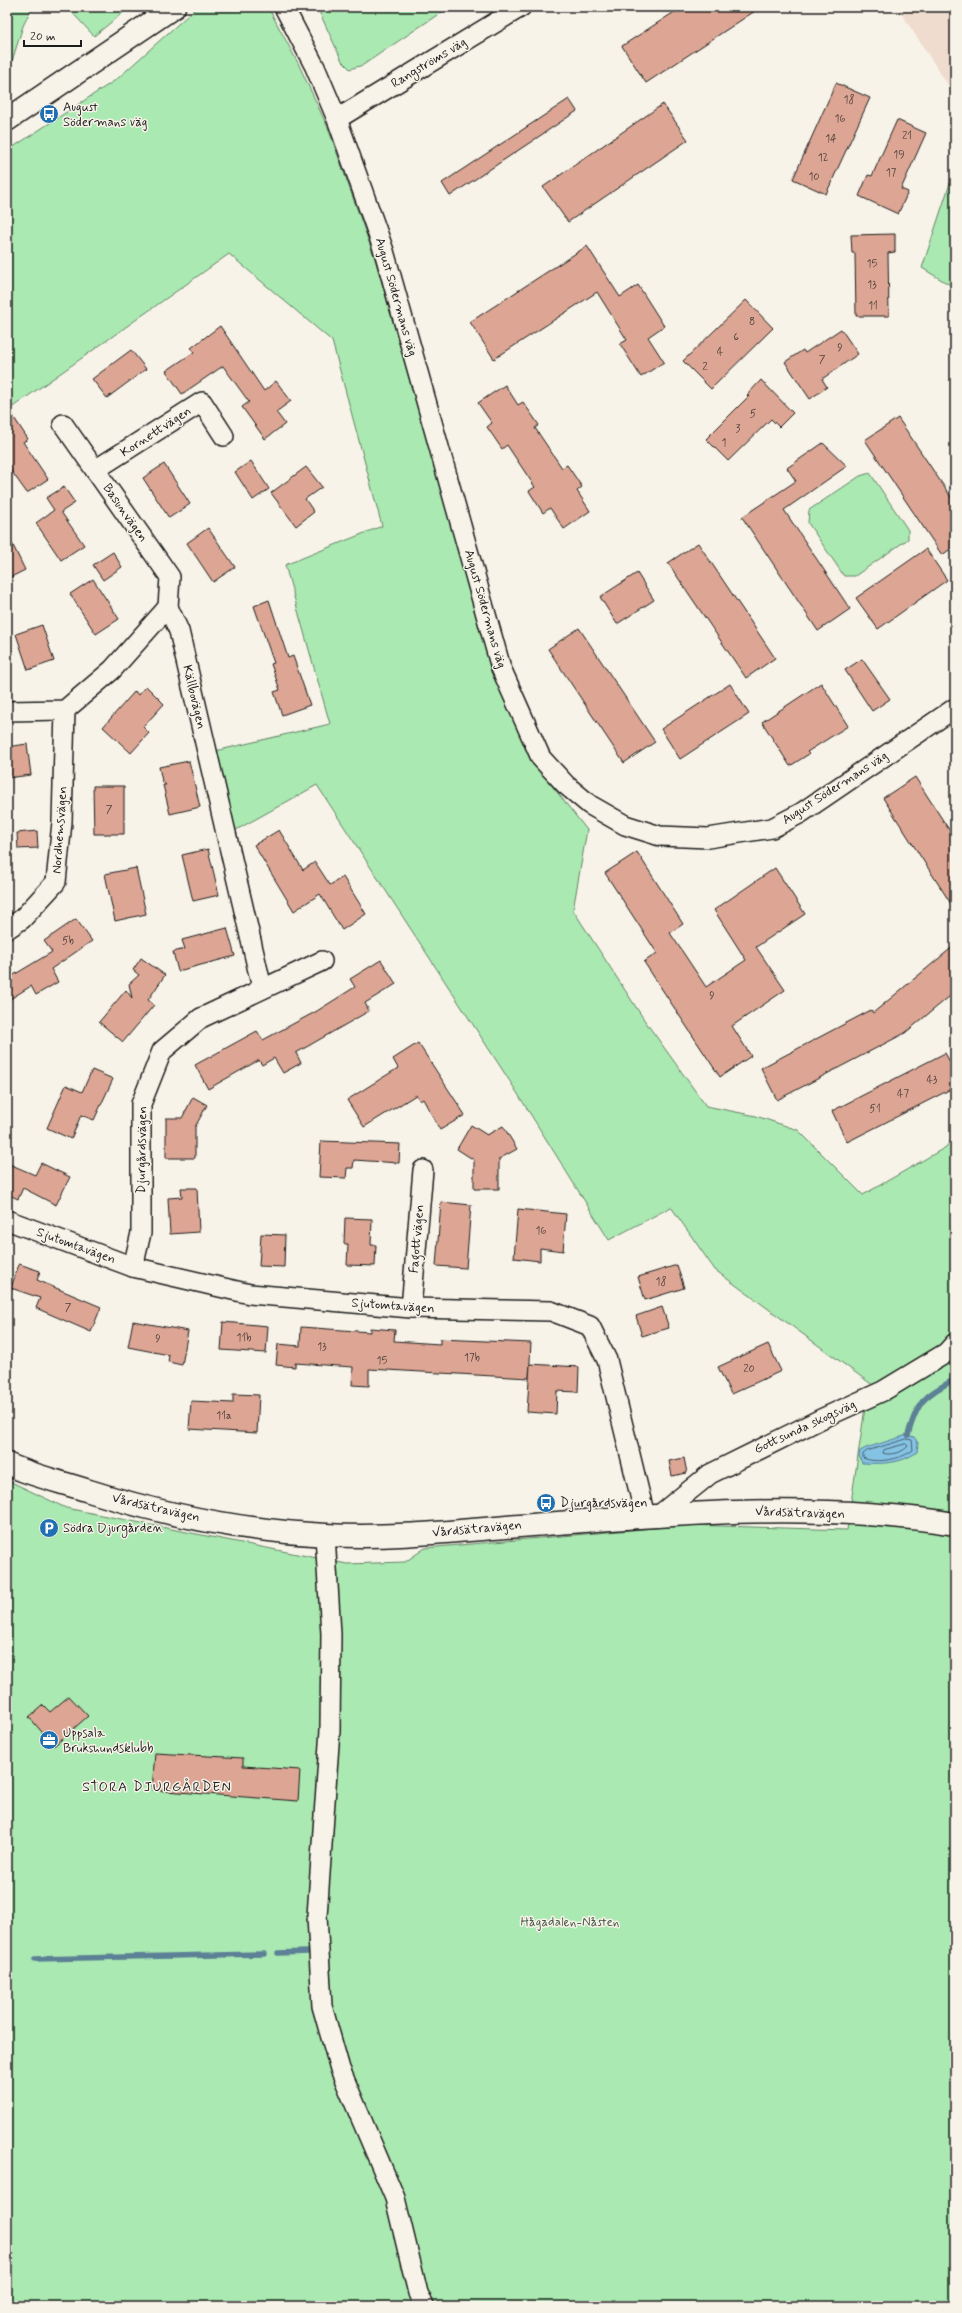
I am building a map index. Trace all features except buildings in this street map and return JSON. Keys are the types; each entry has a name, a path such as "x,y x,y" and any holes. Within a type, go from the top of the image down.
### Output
{"street":[{"path":"7,120 174,7"},
{"name":"August Södermans väg","path":"284,7 315,67 337,119 384,250 501,668 541,758 566,785 590,805 625,825 660,836 708,838 765,830 801,813 955,708"},
{"name":"Rangströms väg","path":"337,119 521,7"},
{"name":"Kornettvägen","path":"95,470 202,402 224,436"},
{"name":"Basunvägen","path":"63,424 170,577 168,607"},
{"path":"7,711 65,710 112,670 168,607"},
{"name":"Källbovägen","path":"168,607 178,631 262,988"},
{"name":"Nordhemsvägen","path":"7,929 22,919 56,882 62,822 65,710"},
{"name":"Djurgårdsvägen","path":"133,1267 141,1233 141,1104 162,1051 201,1018 322,961"},
{"name":"Fagottvägen","path":"411,1308 423,1170"},
{"name":"Sjutomtavägen","path":"7,1220 133,1267 250,1294 411,1308 551,1310 590,1326 607,1360 652,1516"},
{"name":"Gottsunda skogsväg","path":"652,1516 710,1474 821,1419 883,1391 946,1353 955,1344"},
{"name":"Vårdsätravägen","path":"7,1464 132,1505 226,1524 325,1535 401,1536 652,1516 742,1511 814,1512 919,1518 955,1524"},
{"path":"325,1535 331,1634 330,1730 317,1916 322,2006 340,2069 395,2198 418,2293 424,2306"}],"shaded area":[{"path":"897,7 955,7 955,87 950,88"}],"green space":[{"path":"7,7 32,7 23,26 7,77"},
{"path":"67,7 130,7 94,36"},
{"name":"Hågadalen-Nåsten","path":"197,7 268,7 298,63 328,128 375,259 495,678 530,758 587,830 573,910 645,1021 706,1106 756,1116 798,1130 863,1195 946,1147 955,1135 955,2306 7,2306 7,1480 66,1508 347,1564 405,1562 425,1548 689,1525 847,1530 867,1394 878,1389 715,1270 671,1207 609,1240 511,1083 317,785 227,835 207,753 330,724 285,565 382,526 332,341 229,254 7,411 7,151 117,79"},
{"path":"317,7 449,7 363,65 350,69 342,61"},
{"path":"955,168 955,288 922,268"},
{"path":"870,473 908,530 908,539 855,576 844,576 808,523 809,510 860,476"}],"water":[{"path":"907,1435 914,1437 918,1443 917,1452 911,1456 891,1462 862,1463 859,1456 860,1451"}],"waterway":[{"path":"908,1435 915,1414 924,1400 936,1390 955,1379"},
{"path":"278,1953 308,1952"},
{"path":"35,1959 264,1954"}],"place":[{"name":"August Södermans väg","path":"49,114"},
{"name":"Djurgårdsvägen","path":"546,1503"},
{"name":"Södra Djurgården","path":"49,1528"},
{"name":"Uppsala Brukshundsklubb","path":"49,1740"}],"district":[{"name":"STORA DJURGÅRDEN","path":"157,1787"}]}
